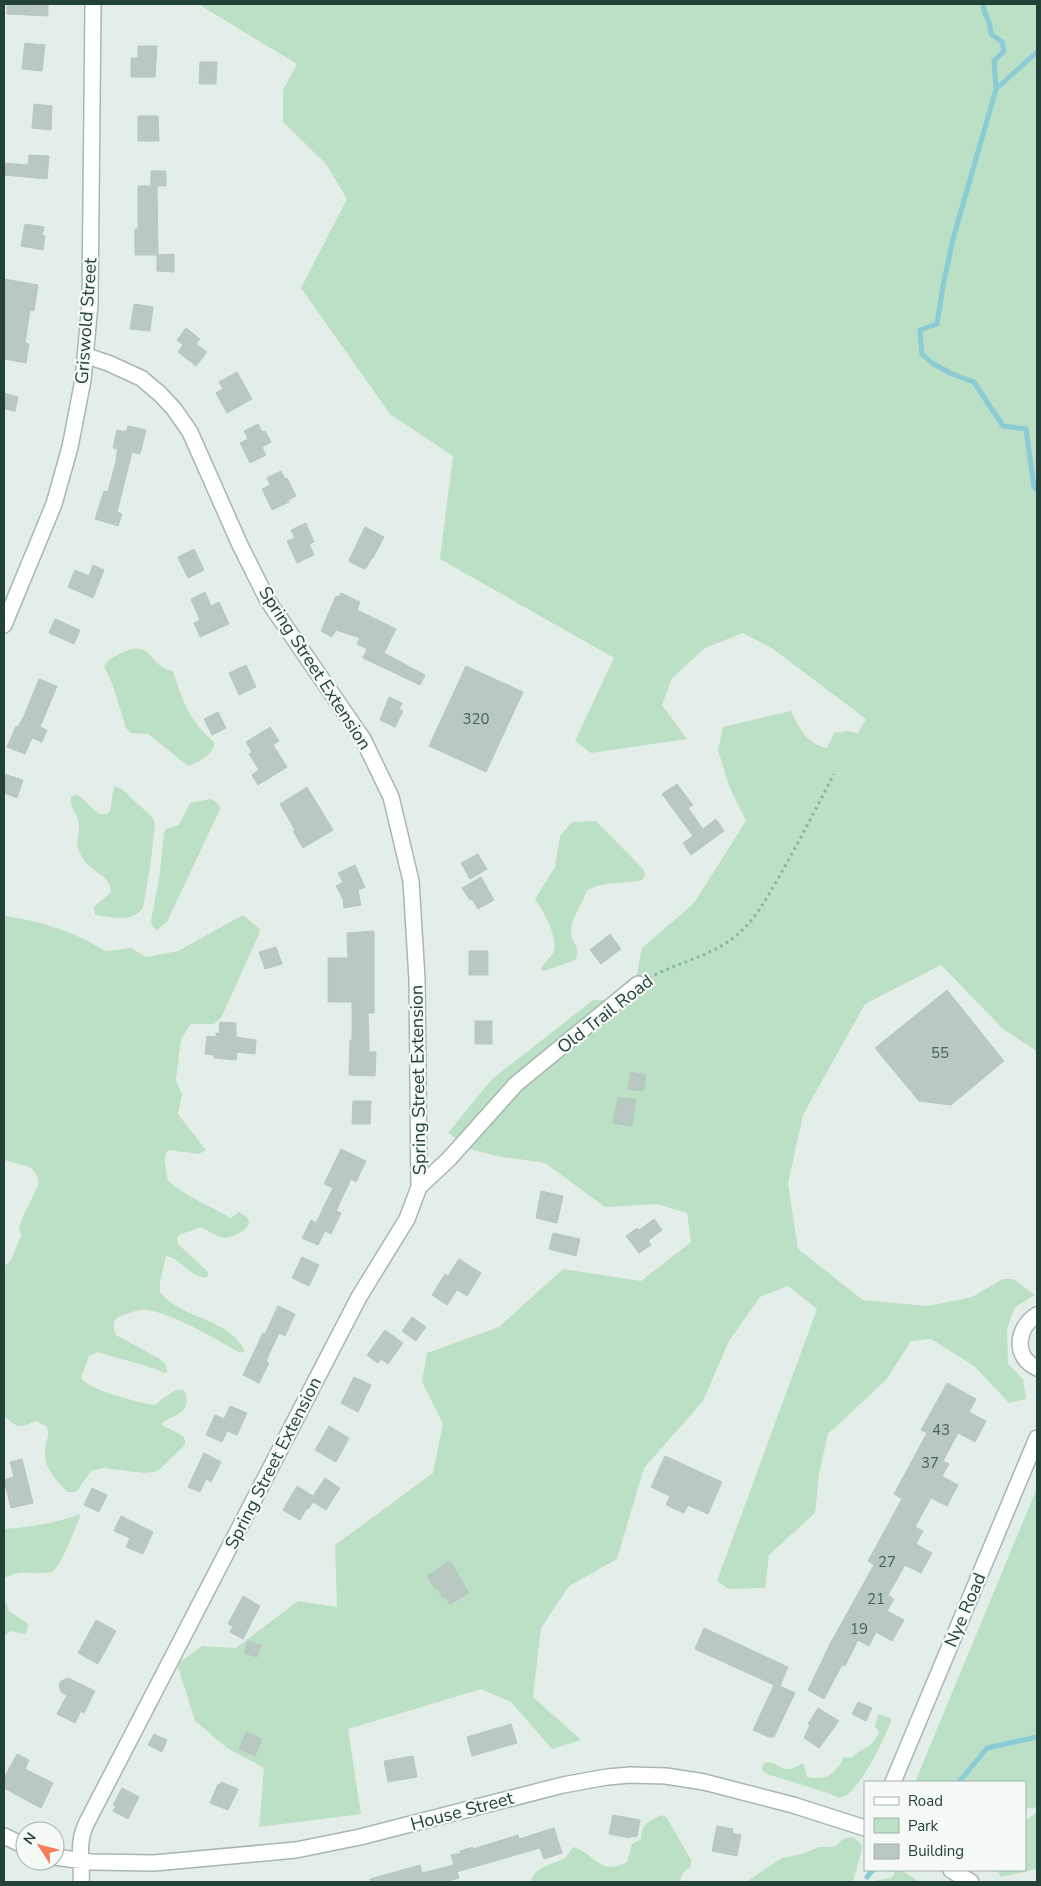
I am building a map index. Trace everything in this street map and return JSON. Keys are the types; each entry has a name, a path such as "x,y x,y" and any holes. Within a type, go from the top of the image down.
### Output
{"street":[{"name":"Griswold Street","path":"4,625 44,532 63,475 77,418 86,356 90,304 93,4"},
{"name":"Spring Street Extension","path":"81,1882 81,1835 86,1824 359,1297 407,1219 420,1187 417,979 411,881 392,797 363,739 268,601 240,545 190,432 174,408 141,378 108,363 86,356"},
{"name":"Old Trail Road","path":"420,1187 449,1159 516,1084 638,984"},
{"path":"1037,1315 1025,1326 1021,1334 1020,1343 1026,1359 1037,1368"},
{"name":"Nye Road","path":"893,1781 1037,1438"},
{"name":"House Street","path":"65,1859 111,1864 164,1862 309,1848 360,1837 563,1785 623,1775 660,1776 704,1782 793,1805 864,1828"},
{"path":"953,1871 971,1882"}],"path":[{"name":"Old Trail Road","path":"638,984 656,974 718,948 747,927 788,862 834,774"}],"green space":[{"path":"198,4 1037,4 1037,1051 1003,1029 941,965 865,1004 803,1115 788,1184 798,1249 863,1300 928,1306 972,1297 1003,1279 1013,1279 1035,1295 1015,1307 1007,1329 1008,1364 1023,1379 1026,1399 1009,1403 974,1366 931,1339 911,1341 886,1380 828,1434 819,1474 815,1513 769,1555 765,1588 729,1589 717,1581 817,1309 788,1286 760,1297 729,1341 703,1401 644,1468 617,1559 569,1586 541,1628 533,1697 581,1740 552,1749 511,1702 481,1689 348,1729 361,1814 259,1827 264,1768 227,1748 195,1721 177,1664 202,1646 236,1648 298,1601 337,1607 335,1545 433,1473 443,1424 422,1382 427,1353 499,1327 563,1269 641,1281 691,1242 687,1213 657,1204 605,1207 545,1163 497,1156 473,1150 448,1133 491,1080 593,1000 632,1001 642,948 694,903 746,821 729,786 718,750 723,727 791,711 804,734 814,743 827,748 834,733 847,731 858,733 866,719 773,649 743,633 705,648 672,678 662,705 687,739 591,753 575,741 614,658 440,559 453,456 390,414 301,288 347,199 326,164 283,122 283,90 297,64"},
{"path":"132,649 144,650 160,665 173,671 188,710 199,727 214,742 214,746 209,754 196,763 188,766 148,734 131,733 126,728 113,686 104,666 113,658"},
{"path":"114,786 122,789 153,818 155,823 143,908 133,916 121,918 95,915 94,907 111,892 110,887 105,878 87,864 80,853 77,842 78,819 71,800 71,797 77,794 99,814 107,814 110,811"},
{"path":"210,799 221,807 167,922 157,930 153,927 151,921 160,873 164,832 166,829 179,825 190,803"},
{"path":"596,821 644,870 645,875 642,880 604,884 591,888 586,892 571,930 578,952 575,960 544,971 541,969 553,953 555,947 546,917 535,899 555,867 560,836 572,822"},
{"path":"243,915 260,929 259,934 221,1018 214,1024 191,1024 181,1039 176,1080 182,1095 178,1114 206,1150 199,1154 169,1150 164,1161 168,1180 178,1189 231,1218 239,1212 247,1217 249,1222 244,1230 224,1238 201,1227 179,1235 177,1239 178,1244 208,1272 208,1276 204,1278 199,1276 175,1259 166,1256 160,1282 160,1292 175,1305 230,1333 237,1339 245,1351 240,1353 191,1326 150,1310 138,1310 118,1317 114,1324 116,1335 160,1359 166,1365 167,1372 164,1373 98,1352 89,1356 81,1378 93,1387 127,1399 155,1405 176,1390 184,1390 187,1403 183,1411 163,1422 162,1425 183,1436 185,1445 159,1470 154,1472 144,1473 104,1468 91,1471 76,1492 67,1492 52,1475 47,1465 45,1450 48,1429 46,1426 36,1421 18,1426 4,1415 4,1265 11,1260 21,1235 19,1229 21,1221 39,1183 37,1175 30,1167 4,1160 4,916 31,921 69,932 105,951 131,948 146,957 178,951"},
{"path":"1037,1488 1037,1807 1026,1809 1026,1781 915,1781"},
{"path":"81,1514 64,1553 53,1571 46,1573 19,1573 4,1578 4,1529 42,1525"},
{"path":"4,1598 9,1611 28,1624 27,1632 24,1634 11,1631 4,1636"},
{"path":"878,1714 891,1718 891,1722 864,1775 849,1793 842,1797 767,1774 762,1770 762,1766 766,1762 786,1769 802,1763 807,1777 820,1778 830,1775 838,1768 844,1757 851,1758 870,1745 876,1738 879,1733 875,1726"},
{"path":"1037,1812 1037,1869 1001,1877 998,1871 1026,1871 1026,1820"},
{"path":"662,1815 667,1818 691,1860 691,1866 682,1874 680,1882 531,1882 536,1872 565,1858 574,1847 604,1866 618,1866 627,1862 632,1844 641,1839 644,1826"},
{"path":"853,1837 862,1845 862,1849 853,1882 746,1882 782,1858 802,1854 819,1847 834,1847 843,1839"},
{"path":"894,1871 903,1871 920,1882 868,1882 891,1878 894,1875"}],"building":[{"path":"7,4 48,4 48,16 7,14"},
{"path":"25,43 45,45 42,71 22,69"},
{"path":"138,46 157,46 155,77 131,77 131,58 138,58"},
{"path":"200,62 217,62 216,84 199,84"},
{"path":"34,104 52,106 51,130 32,128"},
{"path":"138,116 158,116 159,141 138,141"},
{"path":"29,155 49,156 47,179 4,175 4,163 28,165"},
{"path":"151,171 166,171 166,186 157,186 158,255 174,254 174,272 157,271 157,255 135,255 135,229 138,229 138,186 151,186"},
{"path":"25,224 44,227 42,235 45,236 43,250 21,246"},
{"path":"4,279 38,285 34,311 30,310 25,343 29,344 26,363 4,359"},
{"path":"134,304 153,307 150,331 130,329"},
{"path":"186,328 200,339 196,344 207,352 196,366 178,352 183,345 177,340"},
{"path":"237,372 252,399 227,413 216,393 223,389 219,382"},
{"path":"4,393 18,397 15,411 4,409"},
{"path":"258,424 262,432 265,431 271,442 262,447 266,455 250,463 240,443 248,439 244,431"},
{"path":"128,426 146,430 140,454 132,452 117,512 122,514 118,526 95,519 104,491 108,492 117,457 118,449 113,448 117,430 126,432"},
{"path":"281,471 285,479 287,478 296,496 288,500 289,502 272,510 262,489 270,485 267,478"},
{"path":"306,523 314,542 309,544 314,555 297,563 287,541 295,538 291,530"},
{"path":"365,527 384,537 373,558 364,569 349,560"},
{"path":"194,549 204,570 188,578 178,557"},
{"path":"93,565 104,570 93,598 68,587 75,570 89,576"},
{"path":"205,592 211,606 219,602 229,624 200,637 194,623 200,620 191,599"},
{"path":"341,593 360,602 357,610 396,629 384,653 425,675 420,685 363,658 367,649 357,644 360,638 336,630 332,637 321,631 336,596 339,597"},
{"path":"55,619 80,630 74,644 49,633"},
{"path":"246,665 256,687 239,695 229,673"},
{"path":"466,666 523,692 486,772 429,746"},
{"path":"39,679 57,686 40,727 47,730 42,742 32,738 25,754 7,747 16,726 18,727 24,716"},
{"path":"389,697 402,703 399,709 403,711 395,727 380,720"},
{"path":"218,712 226,728 212,735 204,719"},
{"path":"270,727 279,741 273,745 287,767 258,785 252,775 259,770 249,754 252,752 246,742"},
{"path":"4,774 23,780 17,798 4,793"},
{"path":"677,784 693,805 688,808 703,829 716,819 724,831 691,855 683,843 693,836 662,794"},
{"path":"307,787 333,830 303,848 280,804"},
{"path":"478,854 487,869 470,879 461,863"},
{"path":"355,865 365,887 358,890 361,905 344,908 343,899 336,886 343,882 338,873"},
{"path":"481,877 494,900 478,909 462,888"},
{"path":"374,931 374,1013 368,1013 369,1052 376,1052 375,1076 349,1075 350,1040 352,1040 352,1002 328,1002 328,958 348,958 347,933"},
{"path":"610,934 621,949 601,964 590,950"},
{"path":"276,947 282,964 265,969 259,952"},
{"path":"469,951 488,951 488,975 469,975"},
{"path":"947,990 1004,1061 951,1105 919,1101 875,1048"},
{"path":"475,1021 492,1021 492,1044 475,1044"},
{"path":"220,1022 236,1023 236,1037 256,1040 255,1054 237,1052 236,1060 214,1058 214,1055 205,1054 207,1036 216,1037 216,1033 219,1034"},
{"path":"631,1072 646,1075 643,1091 628,1089"},
{"path":"618,1097 636,1100 632,1126 613,1123"},
{"path":"353,1101 371,1101 370,1124 352,1124"},
{"path":"341,1149 366,1161 356,1182 351,1179 336,1211 341,1213 331,1234 325,1231 318,1245 302,1238 311,1220 316,1223 333,1188 324,1184"},
{"path":"541,1191 563,1196 557,1223 536,1218"},
{"path":"654,1219 662,1230 648,1241 651,1245 639,1253 626,1236 637,1228 639,1230"},
{"path":"553,1233 580,1239 576,1256 549,1249"},
{"path":"302,1257 319,1265 309,1286 292,1278"},
{"path":"459,1259 481,1273 467,1296 457,1290 447,1305 432,1295 445,1274 448,1276"},
{"path":"278,1306 295,1314 285,1336 279,1333 266,1361 269,1363 259,1383 243,1375"},
{"path":"412,1317 426,1327 416,1341 402,1331"},
{"path":"385,1330 403,1343 388,1364 381,1359 378,1363 367,1355"},
{"path":"354,1377 371,1385 358,1412 341,1403"},
{"path":"947,1383 976,1399 969,1412 986,1421 975,1442 958,1433 943,1461 949,1464 942,1476 958,1485 947,1506 931,1498 915,1527 923,1531 916,1544 932,1553 921,1573 905,1565 888,1595 894,1599 887,1611 904,1620 892,1641 876,1632 869,1646 858,1640 845,1666 842,1665 824,1699 808,1690 831,1642 874,1565 868,1561 902,1499 894,1494 927,1433 921,1430"},
{"path":"230,1406 247,1413 237,1435 227,1431 222,1442 206,1435 215,1415 224,1419"},
{"path":"329,1426 349,1438 336,1462 315,1450"},
{"path":"204,1453 221,1462 211,1482 206,1479 200,1492 188,1487"},
{"path":"665,1456 722,1482 708,1514 688,1505 684,1513 666,1505 670,1496 651,1487"},
{"path":"22,1459 33,1503 11,1508 4,1480 14,1477 10,1462"},
{"path":"325,1478 340,1488 326,1510 313,1502 300,1520 283,1510 297,1486 313,1496"},
{"path":"92,1488 107,1495 99,1512 84,1505"},
{"path":"121,1516 153,1532 143,1554 126,1547 130,1538 114,1531"},
{"path":"450,1561 469,1593 450,1604 445,1597 443,1598 437,1588 435,1589 427,1576"},
{"path":"243,1596 260,1606 243,1639 230,1632 233,1626 228,1624"},
{"path":"96,1620 116,1631 98,1664 78,1653"},
{"path":"704,1628 788,1667 780,1686 795,1693 774,1737 769,1737 753,1730 774,1685 695,1649"},
{"path":"248,1641 261,1645 257,1657 244,1653"},
{"path":"68,1678 95,1691 84,1713 81,1711 75,1723 57,1714 67,1695 61,1692 59,1685 61,1681"},
{"path":"858,1702 872,1708 866,1721 852,1714"},
{"path":"818,1708 839,1721 819,1748 804,1738 810,1725 808,1724"},
{"path":"511,1724 517,1743 472,1756 467,1737"},
{"path":"246,1732 262,1739 255,1756 239,1749"},
{"path":"154,1734 167,1740 162,1752 148,1745"},
{"path":"17,1754 29,1760 25,1769 53,1783 41,1808 4,1788 4,1778"},
{"path":"413,1756 417,1777 388,1782 384,1761"},
{"path":"221,1782 238,1789 228,1810 210,1803 218,1784 220,1785"},
{"path":"122,1788 139,1797 128,1819 113,1811 116,1806 113,1805"},
{"path":"613,1815 640,1820 637,1837 630,1836 630,1838 609,1834"},
{"path":"717,1826 733,1829 732,1833 741,1835 737,1856 712,1851"},
{"path":"554,1828 562,1853 544,1859 540,1848 457,1872 459,1878 445,1882 371,1882 370,1879 420,1865 422,1873 454,1865 451,1855 461,1853 460,1851 473,1847 473,1849 518,1835 519,1839"}],"waterway":[{"path":"983,4 991,34 1002,42 1004,51 994,61 996,89 953,239 937,324 920,330 922,354 932,363 952,374 974,382 1003,426 1026,429 1034,487 1037,490"},
{"path":"996,89 1037,52"},
{"path":"960,1781 987,1748 1037,1737"},
{"path":"867,1877 872,1871"}]}
